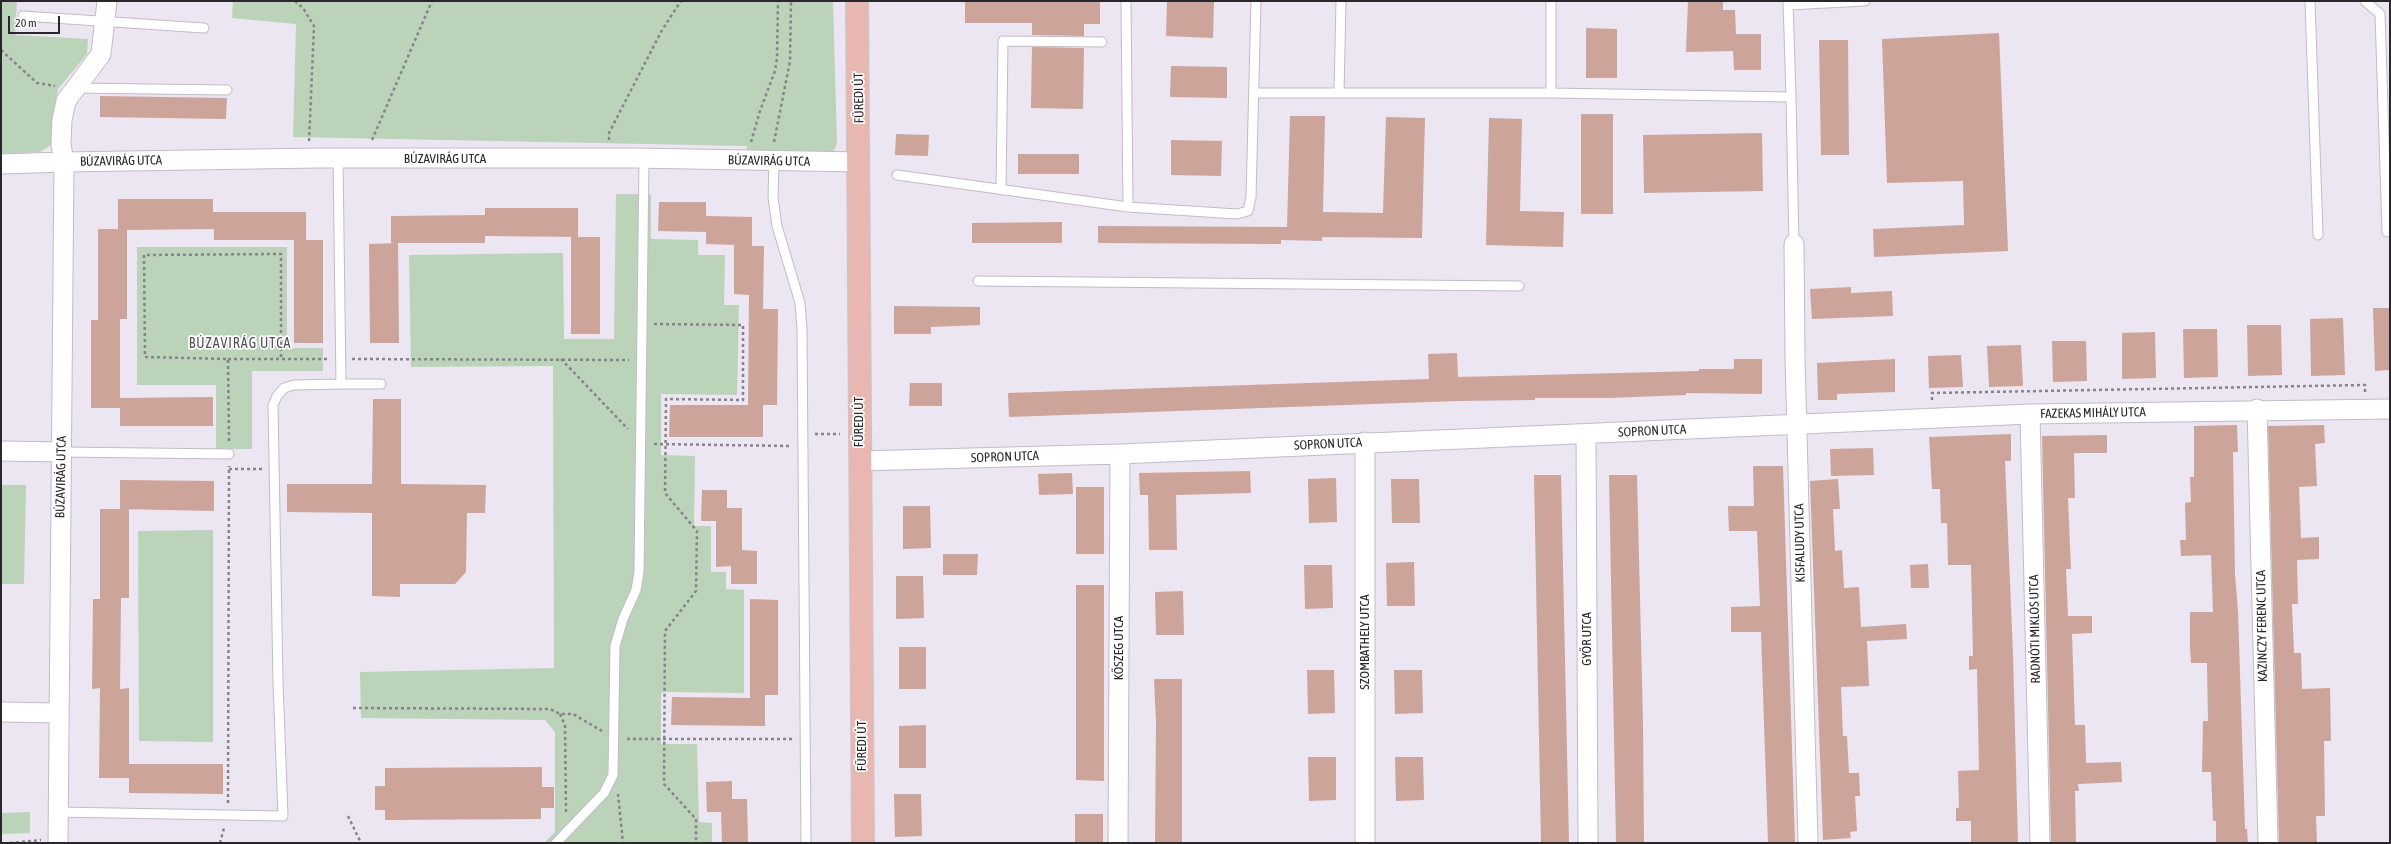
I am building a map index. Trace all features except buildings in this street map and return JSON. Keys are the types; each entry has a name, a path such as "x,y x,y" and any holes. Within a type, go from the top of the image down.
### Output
{"main road":[{"name":"FÜREDI ÚT","path":"857,1 862,843"}],"street":[{"path":"1,164 64,162 61,144 62,120 66,101 74,88 101,54 108,1"},
{"name":"BÚZAVIRÁG UTCA","path":"58,843 57,812 64,162 308,158 364,160 609,158 859,162"},
{"name":"KISFALUDY UTCA","path":"1794,244 1797,424 1808,843"},
{"name":"FAZEKAS MIHÁLY UTCA","path":"1797,424 2030,414 2257,409 2390,409"},
{"name":"KAZINCZY FERENC UTCA","path":"2257,409 2268,843"},
{"name":"RADNÓTI MIKLÓS UTCA","path":"2030,414 2040,843"},
{"name":"SOPRON UTCA","path":"860,461 1120,454 1797,424"},
{"name":"GYŐR UTCA","path":"1586,434 1588,843"},
{"name":"SZOMBATHELY UTCA","path":"1365,442 1365,843"},
{"path":"1,451 62,452"},
{"name":"KŐSZEG UTCA","path":"1118,843 1120,454"},
{"path":"1,712 58,713"}],"lane":[{"path":"1126,1 1128,208"},
{"path":"897,175 1128,208 1238,214 1248,211 1251,198 1256,1"},
{"path":"1339,93 1341,1"},
{"path":"1551,1 1551,93"},
{"path":"1794,244 1788,3 1865,1"},
{"path":"2310,1 2318,236"},
{"path":"2365,1 2380,14 2387,232"},
{"path":"23,16 204,28"},
{"path":"1001,190 1003,41 1102,42"},
{"path":"74,88 227,90"},
{"path":"1254,93 1551,93 1791,97"},
{"path":"338,158 341,384"},
{"path":"556,843 604,793 613,775 615,646 623,619 636,590 639,572 644,159"},
{"path":"774,161 773,197 777,226 800,303 802,329 806,843"},
{"path":"978,281 1519,286"},
{"path":"57,812 283,816 278,682 273,405 277,396 284,388 294,385 381,384"},
{"path":"62,452 229,454"}],"path":[{"path":"295,1 303,8 314,26 308,158"},
{"path":"364,160 432,1"},
{"path":"609,158 609,133 662,30 681,1"},
{"path":"750,161 754,129 772,83 777,58 778,1"},
{"path":"774,161 774,140 790,61 791,1"},
{"path":"1,50 36,83 74,88"},
{"path":"281,359 281,254 144,255 145,357 228,359 642,360"},
{"path":"642,324 743,325 743,400 666,399 665,493 697,531 697,539 696,592 665,630 664,784 696,819 696,843"},
{"path":"228,359 228,815"},
{"path":"561,359 640,442 665,445 803,447"},
{"path":"1932,418 1932,393 2364,385 2366,409"},
{"path":"803,434 840,434"},
{"path":"229,469 275,469"},
{"path":"352,708 550,709 560,714 573,714 613,738 806,739"},
{"path":"560,714 565,724 566,832"},
{"path":"613,775 620,799 624,843"},
{"path":"348,816 361,843"},
{"path":"10,843 34,840"}],"green space":[{"path":"1,1 17,1 15,35 88,39 87,54 58,89 51,145 40,152 1,154"},
{"path":"233,1 833,1 837,144 833,152 823,156 747,155 747,146 293,137 296,24 232,18"},
{"path":"616,194 651,194 651,239 698,240 698,255 725,255 724,305 739,305 737,395 661,394 661,455 695,456 694,526 711,526 711,572 726,572 726,589 744,590 744,693 661,692 661,744 697,744 699,822 712,823 712,843 544,843 555,832 555,732 545,720 361,718 360,672 554,668 553,366 411,367 409,255 563,253 564,339 614,339"},
{"path":"137,247 287,247 287,348 323,348 323,371 252,371 252,449 216,449 216,385 137,385"},
{"path":"1,485 26,485 24,584 1,584"},
{"path":"213,530 213,742 139,741 138,531"},
{"path":"30,812 30,833 1,834 1,813"}],"district":[{"name":"BÚZAVIRÁG UTCA","path":"240,344"}]}
